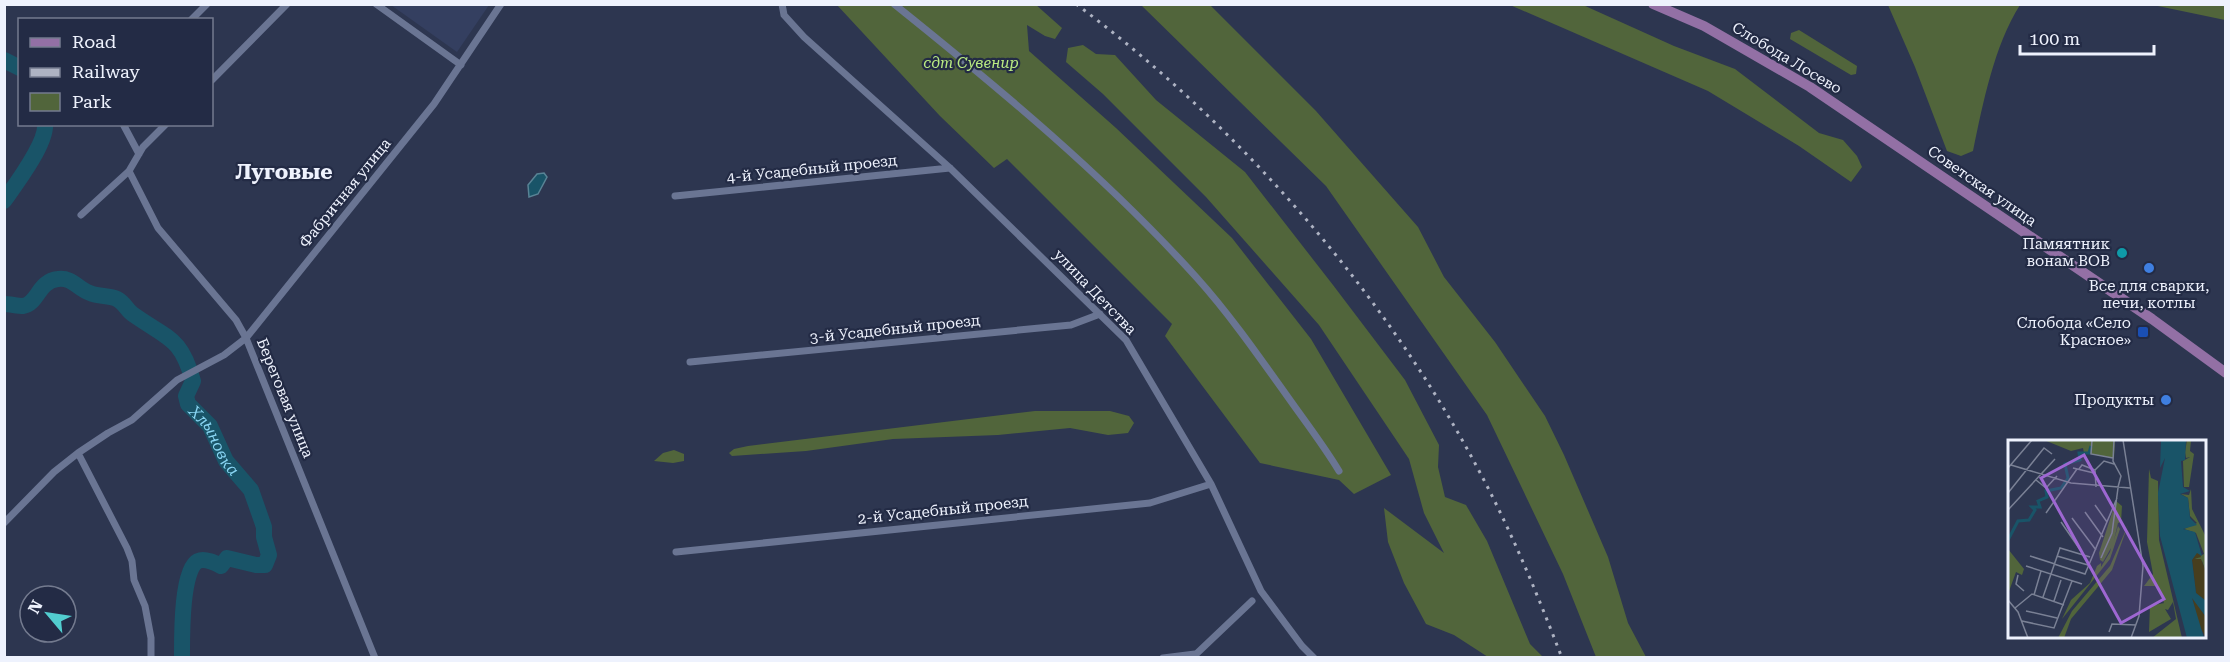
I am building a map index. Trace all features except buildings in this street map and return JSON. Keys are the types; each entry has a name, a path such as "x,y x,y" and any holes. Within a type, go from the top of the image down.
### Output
{"main road":[{"name":"Слобода Лосево","path":"1653,4 1704,26 1810,87 1869,127"},
{"name":"Советская улица","path":"1869,127 2152,319 2226,373"}],"street":[{"path":"193,18 207,4"},
{"path":"213,79 287,4"},
{"path":"376,4 460,65"},
{"name":"Фабричная улица","path":"4,523 54,472 78,453 132,420 177,380 224,356 246,338 434,105 501,4"},
{"name":"улица Детства","path":"782,4 784,15 804,37 950,168 1126,340 1211,484 1261,591 1302,646 1314,657"},
{"path":"894,4 1023,111 1106,186 1188,269 1234,322 1322,443 1339,471"},
{"path":"124,126 139,154"},
{"path":"81,215 129,171 143,147 164,126"},
{"name":"4-й Усадебный проезд","path":"675,196 950,168"},
{"name":"Береговая улица","path":"129,171 158,228 236,320 246,338 375,657"},
{"name":"3-й Усадебный проезд","path":"690,362 1071,325 1100,314"},
{"path":"78,453 129,555 134,580 145,606 151,638 151,657"},
{"name":"2-й Усадебный проезд","path":"676,552 1150,502 1211,484"},
{"path":"1163,657 1194,656 1252,601"}],"shaded area":[{"path":"489,4 457,52 391,5"},
{"path":"544,173 547,177 538,194 529,197 528,185 537,174"}],"green space":[{"name":"сдт Сувенир","path":"1035,4 1062,28 1055,39 1027,25 1029,51 1116,128 1232,238 1311,339 1391,475 1354,494 1339,480 1260,463 1165,336 1172,324 1007,159 994,168 940,116 837,5"},
{"path":"1141,5 1210,5 1316,111 1418,227 1444,277 1495,342 1545,416 1608,557 1628,623 1646,657 1596,657 1563,574 1487,415 1326,186"},
{"path":"1510,5 1583,5 1674,46 1735,69 1819,133 1843,140 1857,156 1862,167 1851,182 1799,146 1708,91"},
{"path":"1888,5 2020,5 1996,57 1973,151 1961,156 1947,151 1915,67"},
{"path":"2153,5 2225,5 2225,20"},
{"path":"1799,30 1857,66 1856,74 1851,75 1790,39 1791,33"},
{"path":"1083,45 1096,54 1115,55 1156,100 1245,172 1405,380 1439,445 1438,467 1445,497 1466,505 1487,541 1530,644 1543,657 1488,657 1454,635 1426,624 1404,583 1388,542 1384,508 1444,553 1424,513 1409,459 1319,325 1206,197 1103,94 1066,62 1068,48"},
{"path":"1035,411 1110,411 1129,416 1134,423 1128,433 1108,435 1070,428 998,435 893,439 806,451 732,456 729,453 734,449 748,446"},
{"path":"674,450 684,454 684,461 673,463 654,461 663,453"}],"waterway":[{"name":"Хлыновка","path":"4,60 18,67"},
{"name":"Хлыновка","path":"4,201 36,152 45,126"},
{"name":"Хлыновка","path":"4,304 23,306 28,304 46,284 63,279 71,281 90,293 120,301 132,313 172,340 183,356 193,381 186,396 188,404 210,426 226,461 251,490 264,527 269,555 265,565 227,558 221,566 204,560 198,561 192,567 185,590 182,658"}],"railway":[{"path":"1076,4 1136,51 1194,102 1302,214 1351,274 1397,337 1439,401 1477,467 1501,513 1562,658"}],"place":[{"name":"Памяятник вонам ВОВ","path":"2122,253"},
{"name":"Все для сварки, печи, котлы","path":"2149,268"},
{"name":"Слобода «Село Красное»","path":"2143,332"},
{"name":"Продукты","path":"2166,400"}],"district":[{"name":"Луговые","path":"284,172"}]}
